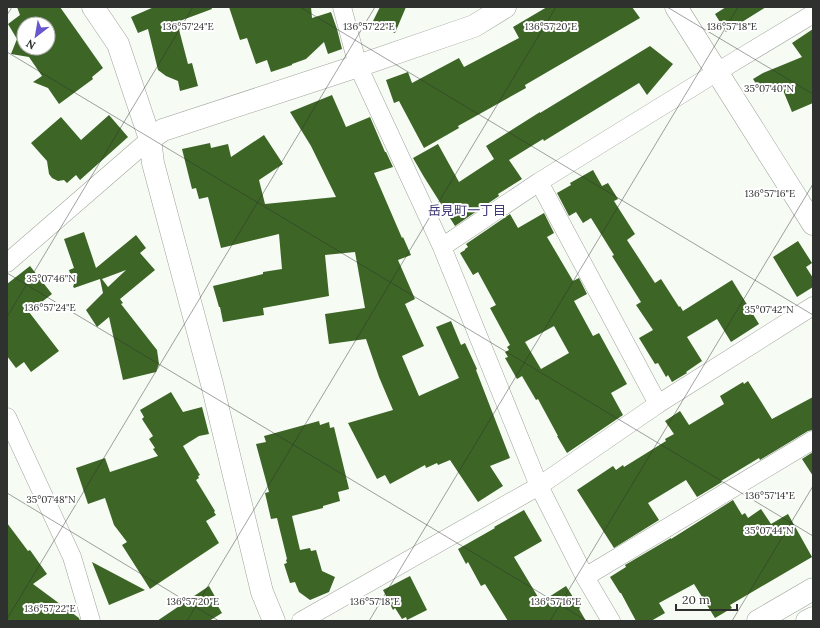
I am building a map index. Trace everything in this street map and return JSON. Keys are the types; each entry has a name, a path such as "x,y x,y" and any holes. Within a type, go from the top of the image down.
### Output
{"street":[{"path":"93,7 118,44 150,139 153,163 212,384 262,592 274,621"},
{"path":"342,7 358,66 442,247 539,486 585,577 611,621"},
{"path":"7,263 150,139 163,130 474,26 505,7"},
{"path":"676,7 813,224"},
{"path":"442,247 539,182 813,14"},
{"path":"539,182 658,404"},
{"path":"301,621 539,486 658,404 813,306"},
{"path":"7,416 72,557 91,621"},
{"path":"585,577 813,440"},
{"path":"758,621 813,589"},
{"path":"807,621 813,618"}],"building":[{"path":"17,7 60,7 103,68 92,77 93,79 59,104 48,88 33,82 42,76 29,57 23,56 56,56 56,16 19,16 20,15"},
{"path":"154,7 211,7 212,9 177,22 188,64 192,63 198,86 180,91 178,81 166,76 158,70 148,29 138,33 131,17"},
{"path":"229,7 311,7 312,18 331,12 342,49 328,54 324,42 306,59 271,72 267,60 256,64 247,38 240,40"},
{"path":"380,7 406,7 395,33 372,23"},
{"path":"547,7 632,7 640,18 525,85 526,88 458,126 459,128 424,148 399,101 394,103 386,80 408,72 412,83 459,58 464,67 519,38 513,27"},
{"path":"726,7 766,7 726,32 715,14"},
{"path":"16,18 16,37 8,24"},
{"path":"813,29 813,103 792,112 780,83 763,94 753,79 763,73 802,57 792,43"},
{"path":"16,42 16,55 11,54"},
{"path":"650,46 673,64 647,95 639,83 544,141 543,139 509,160 522,179 498,194 499,196 455,226 413,158 438,144 459,182 494,159 486,146"},
{"path":"332,95 346,127 370,117 393,167 374,173 402,238 403,237 411,255 398,260 415,299 405,304 424,346 402,356 419,396 459,378 436,327 451,321 461,345 465,343 477,369 476,370 510,458 490,466 503,486 478,502 450,460 438,465 437,463 426,468 425,465 390,484 385,475 377,479 348,423 393,410 379,377 366,339 329,344 325,314 365,308 355,252 325,255 329,296 263,308 264,315 223,322 213,286 263,274 263,272 282,269 279,234 221,248 208,197 199,199 196,188 192,189 182,149 210,143 211,148 228,144 231,157 264,135 283,164 259,180 265,204 336,197 311,146 290,112"},
{"path":"109,115 128,137 80,180 76,175 67,183 64,180 58,181 52,178 49,174 47,161 31,143 61,117 81,140"},
{"path":"593,170 602,186 608,183 618,199 614,201 635,234 627,240 655,283 661,279 683,311 732,280 759,324 731,342 717,319 687,337 702,361 686,372 687,373 672,382 668,375 666,377 658,363 655,364 639,338 653,330 636,305 641,302 612,256 614,255 591,218 583,223 576,212 569,216 557,193 571,185 570,183"},
{"path":"544,213 554,233 547,237 573,281 579,278 587,294 574,301 593,336 599,333 627,384 611,393 623,415 567,453 538,399 536,400 522,376 517,379 505,358 508,357 505,352 509,350 507,347 510,345 490,308 496,305 478,272 473,275 460,253 468,247 466,244 510,214 518,228","holes":["554,326 569,353 541,369 525,342"]},
{"path":"84,232 96,268 136,235 146,248 140,253 155,270 120,299 123,303 121,304 157,350 159,364 156,372 123,380 109,317 97,327 86,310 103,293 100,279 74,288 69,270 74,268 64,239","holes":["126,270 108,287 102,279"]},
{"path":"798,241 812,263 806,267 813,278 813,287 797,297 773,257"},
{"path":"30,266 52,294 29,312 59,351 31,372 24,362 16,368 7,356 7,284"},
{"path":"748,381 772,419 813,397 813,430 808,431 760,460 759,458 697,497 686,480 648,503 659,520 614,548 577,490 613,466 616,470 623,465 624,467 666,441 665,439 674,434 665,421 680,411 689,425 724,404 720,396 743,382 744,384"},
{"path":"171,392 183,412 202,407 209,434 199,436 183,446 200,475 196,480 215,511 214,512 216,515 206,521 219,543 150,589 122,545 127,542 114,525 105,498 88,504 76,468 105,458 110,472 158,456 149,439 153,436 142,419 144,417 140,410"},
{"path":"319,421 320,425 329,422 330,428 334,427 349,489 338,492 340,501 323,506 323,508 292,516 300,550 310,548 311,551 316,550 322,571 335,577 329,592 310,600 299,592 295,582 290,583 284,564 287,563 287,559 277,518 271,519 265,493 269,492 256,444 266,442 264,436"},
{"path":"813,452 813,476 802,459"},
{"path":"733,500 742,515 745,513 748,518 761,509 771,524 788,514 812,557 730,605 732,608 715,618 694,584 659,603 665,613 651,621 636,621 621,593 610,577 626,567 625,565 671,539"},
{"path":"524,510 542,541 514,557 541,602 566,586 580,608 579,609 586,621 508,621 485,584 481,586 468,562 466,564 458,549"},
{"path":"7,523 28,551 30,550 47,574 33,584 79,618 80,621 7,621"},
{"path":"92,562 145,590 109,605"},
{"path":"410,576 427,610 407,620 406,617 402,619 395,608 393,610 383,590"},
{"path":"209,586 222,613 209,621 157,621"}],"district":[{"name":"岳見町一丁目","path":"467,210"}]}
